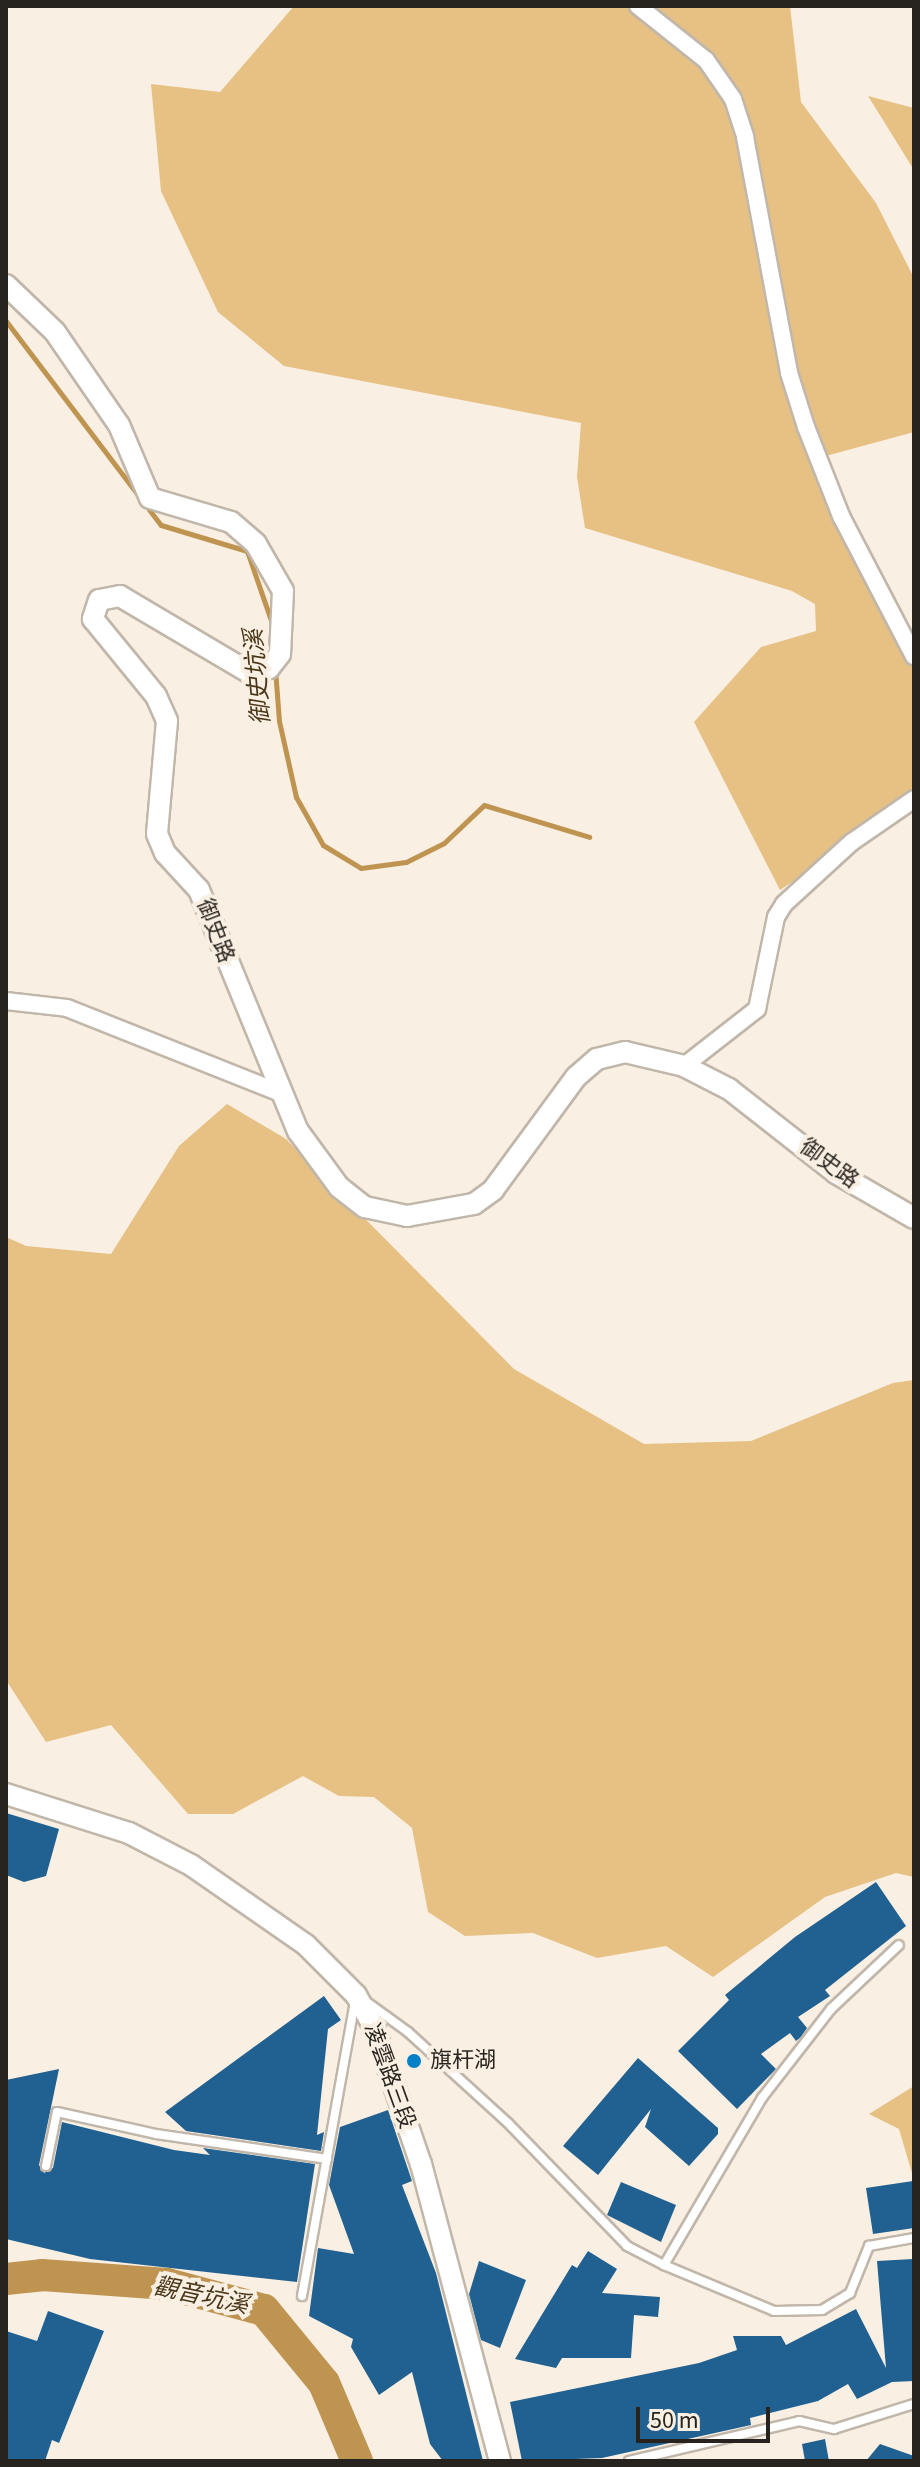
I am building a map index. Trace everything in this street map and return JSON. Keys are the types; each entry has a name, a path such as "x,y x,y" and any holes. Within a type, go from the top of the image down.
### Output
{"street":[{"path":"638,6 706,60 733,99 745,137 789,373 806,427 841,516 914,656"},
{"name":"御史路","path":"6,285 55,332 119,425 150,498 231,522 256,544 283,591 275,661 250,673 120,596 109,594 94,608 93,619 156,696 167,721 157,834 165,853 199,890 281,1093 314,1157 365,1207 407,1216 440,1214 474,1204 493,1190 547,1111 597,1059 625,1052 684,1066 729,1089 836,1173 914,1218"},
{"path":"684,1066 757,1009 776,917 784,904 852,842 914,799"},
{"path":"6,1001 67,1008 281,1093"},
{"name":"凌雲路三段","path":"6,1794 129,1833 191,1865 306,1945 356,1995 374,2027 421,2164 500,2461"}],"lane":[{"path":"664,2265 762,2098 831,2009 899,1945"},
{"path":"302,2296 356,1995 408,2032 508,2123 627,2246 664,2265 774,2311 822,2310 850,2293 869,2246 914,2238"},
{"path":"46,2166 57,2112 156,2134 327,2159"},
{"path":"629,2461 799,2421 834,2429 914,2404"}],"shaded area":[{"path":"294,6 790,6 801,102 876,203 914,278 914,432 822,457 914,657 914,800 780,890 694,722 761,647 816,631 815,604 792,591 585,528 577,477 581,423 284,366 218,312 161,191 151,84 220,92"},
{"path":"868,96 914,108 914,170"},
{"path":"227,1104 286,1139 514,1369 644,1444 751,1441 893,1383 914,1380 914,1877 896,1873 825,1897 713,1977 666,1946 597,1958 533,1933 465,1936 428,1912 412,1828 374,1797 339,1796 303,1776 233,1814 188,1814 111,1725 46,1742 6,1680 6,1237 26,1246 111,1254 179,1146"},
{"path":"914,2086 914,2180 899,2129 869,2114"}],"building":[{"path":"6,1813 59,1829 46,1876 24,1882 6,1875"},
{"path":"876,1882 906,1926 825,1990 830,1996 798,2017 807,2028 801,2037 796,2041 790,2033 761,2054 776,2069 737,2109 678,2051 729,2000 725,1995 795,1937"},
{"path":"324,1996 341,2020 328,2029 317,2135 324,2132 321,2151 186,2131 165,2112"},
{"path":"638,2058 718,2128 718,2134 689,2166 645,2127 651,2109 598,2175 563,2146"},
{"path":"59,2069 39,2165 44,2173 53,2168 62,2122 174,2150 210,2155 203,2148 315,2164 297,2282 90,2259 6,2239 6,2080"},
{"path":"388,2110 412,2181 402,2185 436,2273 483,2461 443,2461 430,2444 412,2372 379,2395 351,2347 353,2339 309,2316 318,2248 354,2254 329,2185 340,2127"},
{"path":"913,2181 914,2228 873,2234 866,2188"},
{"path":"621,2182 676,2205 661,2242 607,2215"},
{"path":"588,2251 617,2269 602,2293 660,2297 658,2317 634,2315 631,2358 562,2358 556,2368 515,2359 572,2265 577,2268"},
{"path":"913,2259 914,2381 892,2382 857,2399 848,2384 818,2401 750,2418 751,2425 602,2458 522,2461 510,2402 699,2363 737,2350 733,2336 781,2336 786,2345 856,2309 886,2368 877,2261"},
{"path":"479,2261 526,2280 500,2348 481,2340 469,2294"},
{"path":"48,2311 104,2331 59,2443 52,2440 45,2461 6,2461 6,2331 37,2341"},
{"path":"825,2439 829,2461 805,2461 802,2444"},
{"path":"880,2444 914,2456 914,2461 866,2461"}],"waterway":[{"name":"御史坑溪","path":"6,321 161,525 247,551 272,623"},
{"name":"御史坑溪","path":"275,669 279,721 296,797 323,845 361,868 406,862 444,843 484,805 589,837"},
{"name":"觀音坑溪","path":"6,2279 42,2275 167,2284 264,2310 324,2383 357,2461"}],"place":[{"name":"旗杆湖","path":"414,2061"}]}
